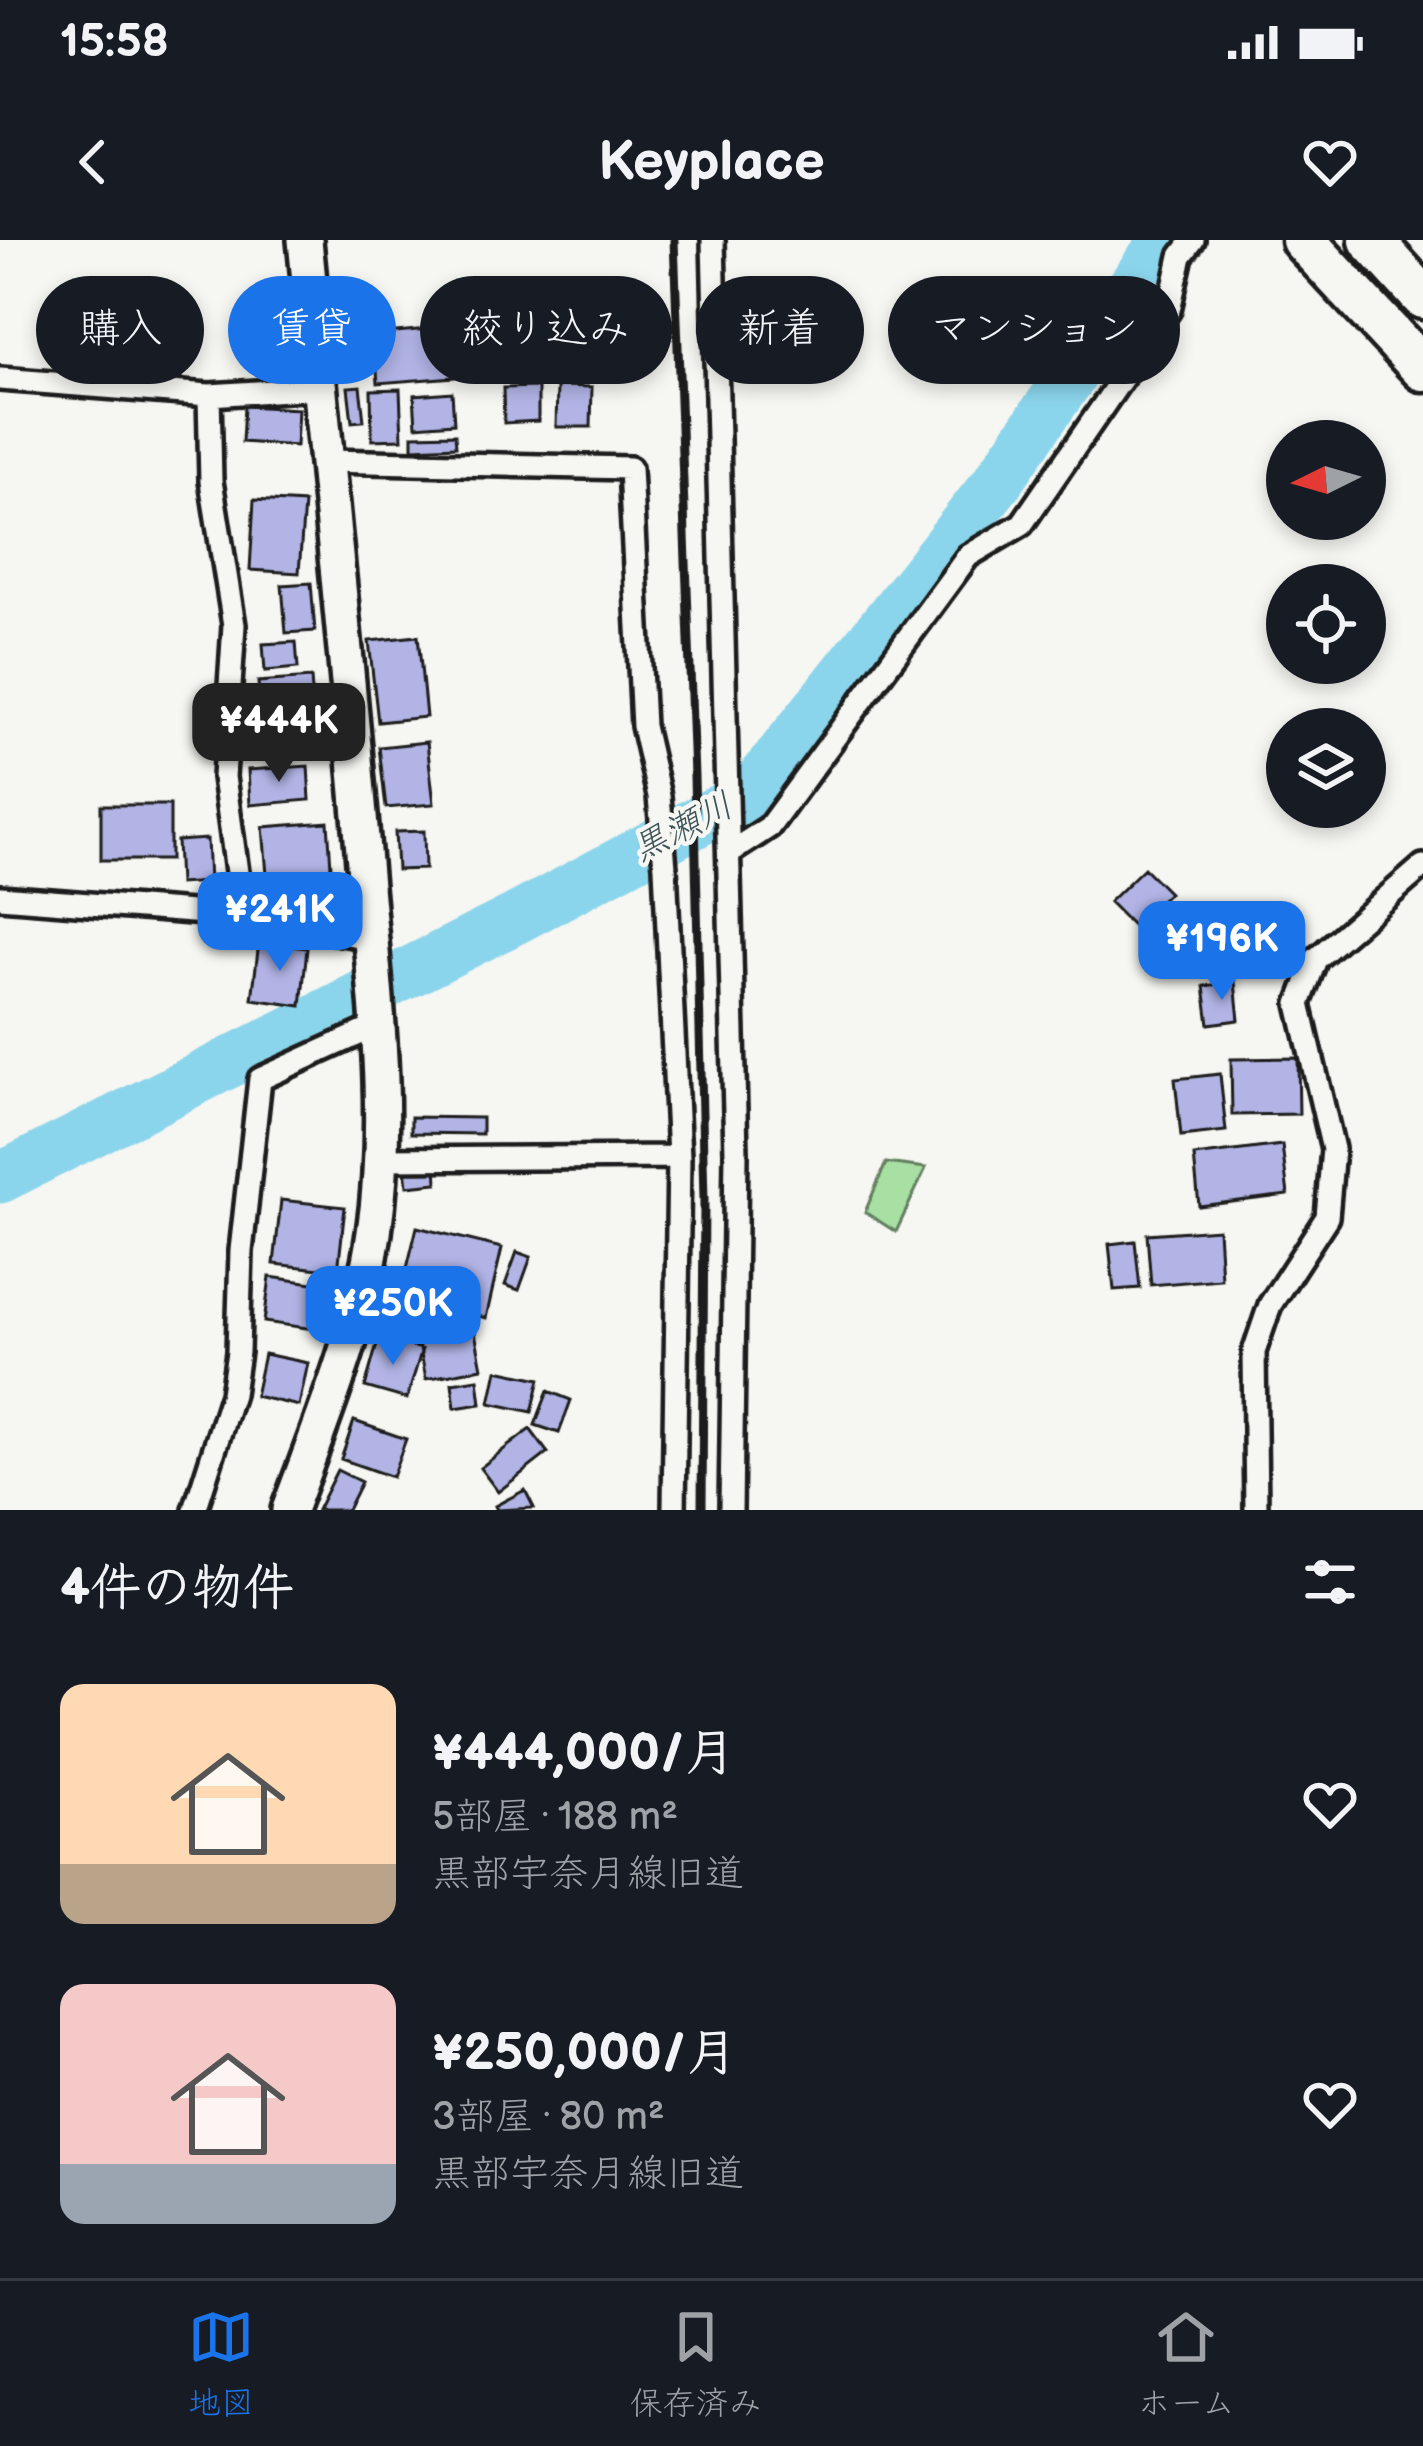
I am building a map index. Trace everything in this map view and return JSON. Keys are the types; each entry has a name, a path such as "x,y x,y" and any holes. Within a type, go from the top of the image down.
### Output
{"highway":[{"path":"1303,240 1423,369"},
{"path":"1371,240 1423,297"}],"street":[{"path":"289,1510 358,1309 374,1234 381,1159 379,1024 305,240"},
{"path":"712,240 736,1154 731,1510"},
{"path":"728,844 769,827 968,556 1022,524 1169,310 1181,256 1193,240"},
{"path":"0,379 208,394 320,388"},
{"path":"208,394 211,481 234,625 224,777 243,916"},
{"path":"326,461 630,468 643,726 659,796 665,867 679,1157 674,1510"},
{"path":"1256,1510 1253,1352 1270,1305 1327,1217 1333,1149 1299,1004 1316,958 1423,866"},
{"path":"0,897 243,916 370,938"},
{"path":"195,1510 232,1394 241,1251 260,1079 379,1024"},
{"path":"381,1159 679,1157"}],"green space":[{"path":"886,1163 926,1168 896,1232 865,1212"}],"building":[{"path":"420,330 420,380 396,382 396,332"},
{"path":"360,386 364,421 352,422 348,387"},
{"path":"557,386 592,387 591,427 556,427"},
{"path":"538,387 538,421 504,423 503,388"},
{"path":"400,389 402,439 372,440 371,390"},
{"path":"452,392 454,423 416,426 414,395"},
{"path":"244,406 298,409 296,446 242,442"},
{"path":"455,434 456,446 413,448 413,435"},
{"path":"254,500 304,503 299,573 250,570"},
{"path":"311,583 315,631 286,633 282,585"},
{"path":"418,636 426,717 378,722 369,641"},
{"path":"296,642 298,668 265,671 263,644"},
{"path":"311,678 316,747 263,750 258,682"},
{"path":"427,742 434,804 386,808 379,747"},
{"path":"308,766 310,800 250,805 248,770"},
{"path":"101,805 170,805 170,860 101,860"},
{"path":"328,822 332,882 268,887 263,827"},
{"path":"424,831 425,869 397,870 395,832"},
{"path":"207,839 209,882 179,884 177,841"},
{"path":"1144,868 1169,893 1134,927 1109,902"},
{"path":"259,942 307,948 301,1006 252,999"},
{"path":"1235,982 1239,1020 1209,1024 1204,986"},
{"path":"1298,1058 1299,1114 1232,1115 1231,1059"},
{"path":"1220,1074 1226,1131 1181,1136 1175,1079"},
{"path":"411,1117 482,1118 482,1134 411,1133"},
{"path":"1282,1145 1288,1195 1199,1206 1194,1156"},
{"path":"436,1165 437,1183 407,1186 405,1168"},
{"path":"281,1200 345,1207 338,1271 274,1264"},
{"path":"417,1227 502,1248 486,1318 400,1297"},
{"path":"1218,1229 1221,1279 1151,1285 1147,1234"},
{"path":"1135,1241 1140,1288 1114,1290 1109,1244"},
{"path":"517,1252 531,1257 519,1290 505,1285"},
{"path":"270,1277 334,1286 328,1331 264,1322"},
{"path":"474,1327 482,1368 426,1379 418,1338"},
{"path":"379,1337 422,1349 407,1399 365,1387"},
{"path":"264,1354 308,1363 299,1406 255,1396"},
{"path":"497,1370 540,1379 532,1412 490,1403"},
{"path":"478,1379 481,1404 455,1408 452,1383"},
{"path":"548,1391 571,1400 559,1433 535,1425"},
{"path":"354,1421 406,1439 392,1477 341,1459"},
{"path":"530,1429 548,1453 498,1492 480,1468"},
{"path":"337,1470 361,1482 347,1510 317,1510"},
{"path":"525,1490 534,1508 497,1510 495,1506"}],"waterway":[{"name":"黒瀬川","path":"0,1178 517,918 751,793 996,484 1165,240"}],"railway":[{"path":"674,240 704,1200 702,1510"}]}
